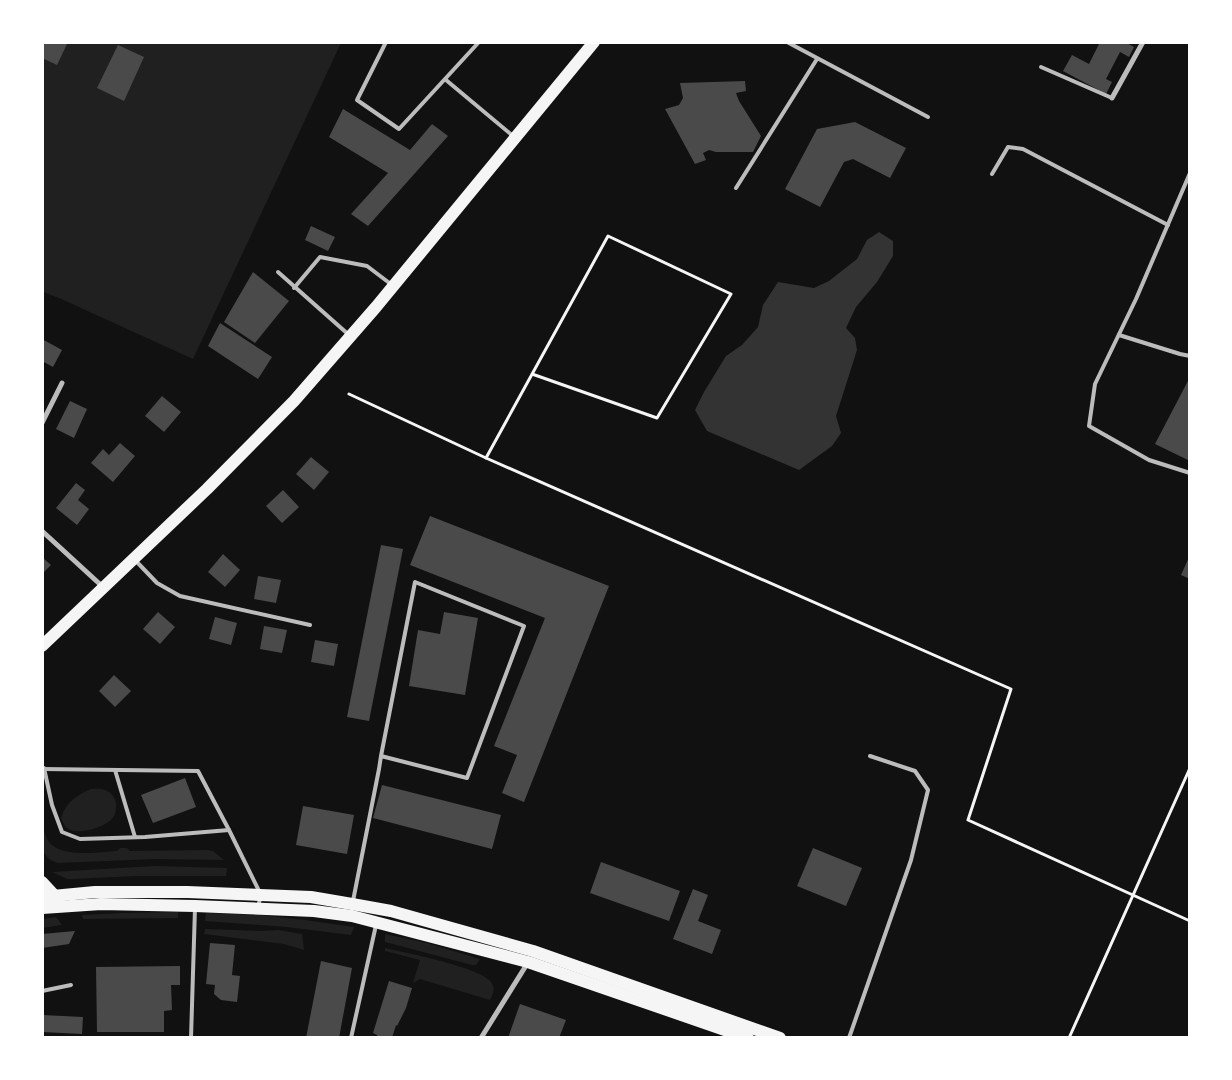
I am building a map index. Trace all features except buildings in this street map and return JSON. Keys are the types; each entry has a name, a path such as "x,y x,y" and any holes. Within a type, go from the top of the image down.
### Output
{"main road":[{"path":"42,646 207,489 294,401 393,286 594,42"},
{"path":"42,882 52,900"},
{"path":"42,908 52,900 95,892 187,892 311,897 352,904 391,911 780,1038"},
{"path":"52,900 101,904 195,906 314,912 352,916 530,956 748,1038"}],"street":[{"path":"1112,98 1143,42"},
{"path":"42,423 62,383"},
{"path":"42,531 104,587"},
{"path":"481,1038 530,956"}],"lane":[{"path":"386,42 357,100 399,129 480,42"},
{"path":"787,42 928,117"},
{"path":"736,188 817,58"},
{"path":"1041,67 1112,98"},
{"path":"446,80 515,138"},
{"path":"992,174 1008,147 1023,149 1168,224"},
{"path":"1190,173 1136,299 1095,384 1089,426 1149,460 1190,473"},
{"path":"294,288 320,257 367,266 393,286"},
{"path":"278,272 351,336"},
{"path":"1119,335 1190,356"},
{"path":"134,558 157,583 180,596 310,625"},
{"path":"352,904 415,582 524,626 468,778 381,756"},
{"path":"849,1038 911,860 928,790 915,771 870,756"},
{"path":"229,830 80,839 62,832 52,805 43,769 198,772 229,830 261,895 257,909"},
{"path":"115,770 135,837"},
{"path":"191,1038 195,906"},
{"path":"351,1038 377,921"},
{"path":"42,991 70,985"}],"path":[{"path":"486,458 532,374 608,236 731,294 657,418 532,374"},
{"path":"349,394 486,458 1011,690 968,820 1190,920"},
{"path":"1069,1038 1190,768"}],"shaded area":[{"path":"42,43 341,43 193,359 43,292"},
{"path":"879,232 893,241 893,256 877,282 856,307 846,328 855,338 857,350 836,416 841,433 832,446 799,470 707,431 695,410 726,356 742,345 758,327 763,305 778,282 814,288 829,281 857,259 867,240"},
{"path":"91,789 105,790 111,793 116,804 114,817 107,823 89,830 77,831 67,828 61,818 66,807 76,797"},
{"path":"42,824 47,839 52,845 69,852 117,851 120,848 127,848 130,851 207,850 213,851 224,860 154,859 58,863 47,857 44,852 42,847"},
{"path":"154,866 227,868 226,876 136,876 67,879 52,872"},
{"path":"178,912 178,918 83,919 82,915 122,913"},
{"path":"206,913 260,915 354,927 351,935 287,927 205,921"},
{"path":"56,917 62,925 43,928 43,919"},
{"path":"205,929 278,930 302,934 304,950 284,944 204,934"},
{"path":"385,934 427,943 480,959 476,965 472,965 385,942"},
{"path":"385,948 442,961 484,976 491,982 493,987 490,1000 420,979 413,983 420,960 385,951"}]}
